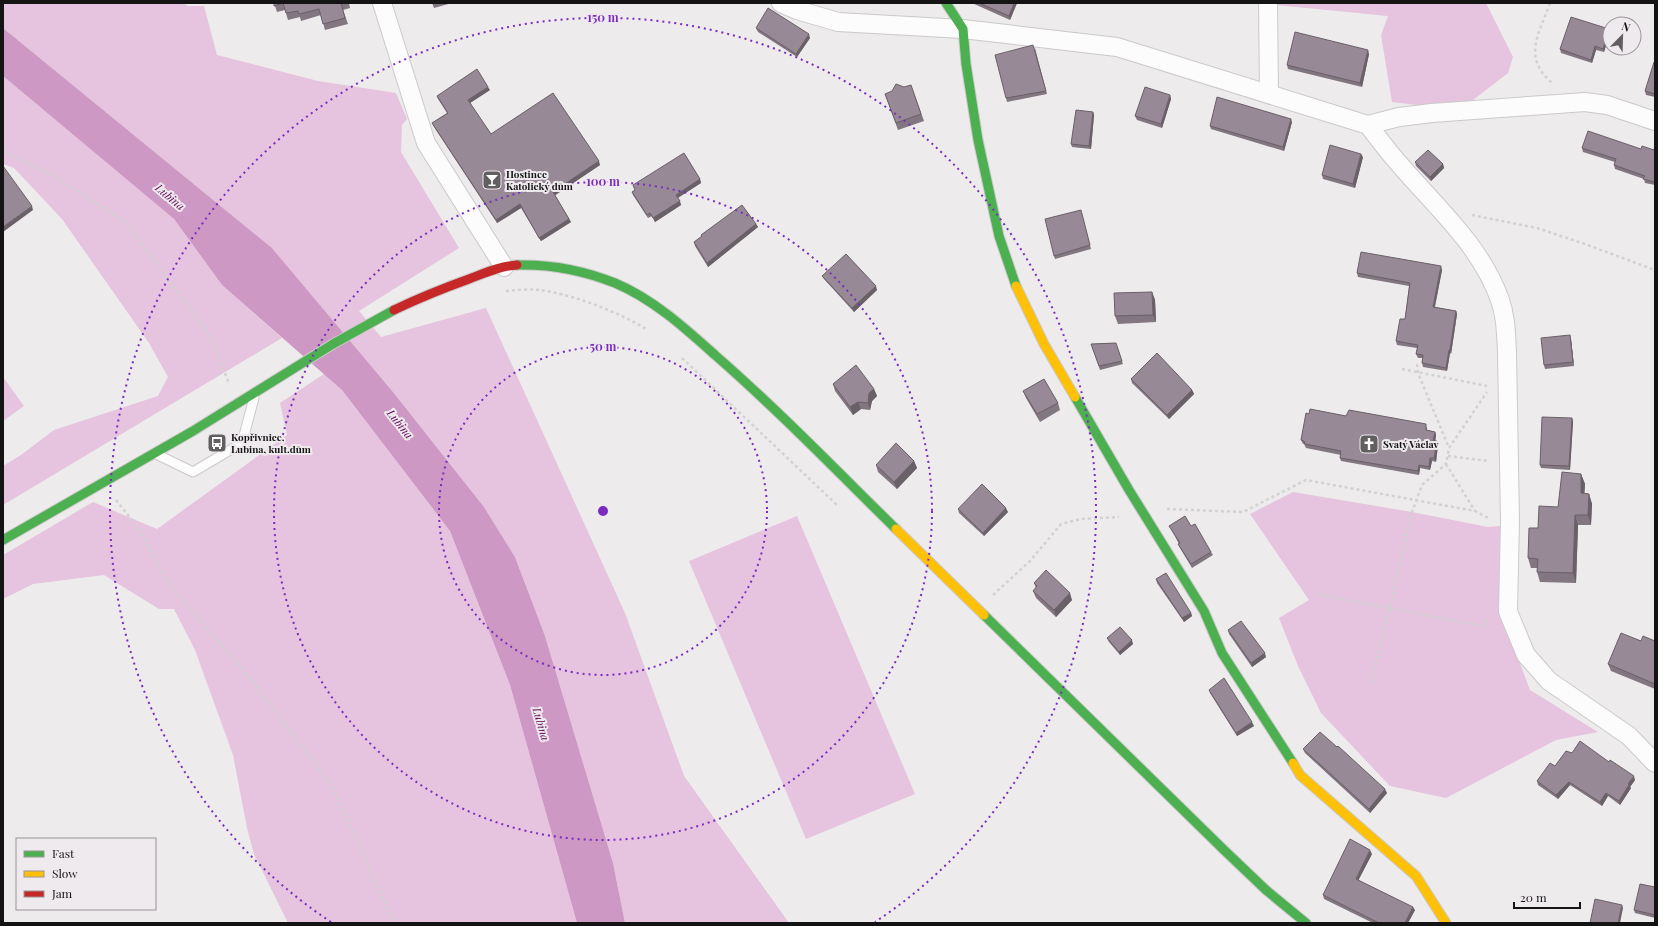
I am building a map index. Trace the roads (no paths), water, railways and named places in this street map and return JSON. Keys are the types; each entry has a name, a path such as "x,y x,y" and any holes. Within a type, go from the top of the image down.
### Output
{"street":[{"path":"382,3 426,143 504,266"},
{"path":"781,3 797,10 838,22 963,29 1117,47 1368,125 1399,117 1432,112 1586,102 1607,105 1655,121"},
{"path":"946,3 963,29 966,64 978,140 999,236 1021,298 1044,344 1143,512 1204,611 1222,653 1300,775 1416,876 1446,923"},
{"path":"1268,3 1269,94"},
{"path":"1368,125 1401,166 1442,211 1480,259 1500,301 1506,330 1510,521 1508,611 1526,655 1549,682 1629,736 1655,763"},
{"path":"3,540 154,453 355,330 438,288 504,266 550,267 595,276 614,282 631,291 666,315 740,376 1228,854 1266,890 1306,923"}],"lane":[{"path":"154,453 193,472 242,443 255,392"}],"water":[{"name":"Lubina","path":"3,28 272,248 393,392 484,507 515,557 545,636 613,863 625,923 577,923 510,685 450,531 342,390 222,285 174,219 3,76"}],"place":[{"name":"Hostinec Katolický dům","path":"492,180"},
{"name":"Kopřivnice, Lubina, kult.dům","path":"217,443"},
{"name":"Svatý Václav","path":"1369,444"}]}
